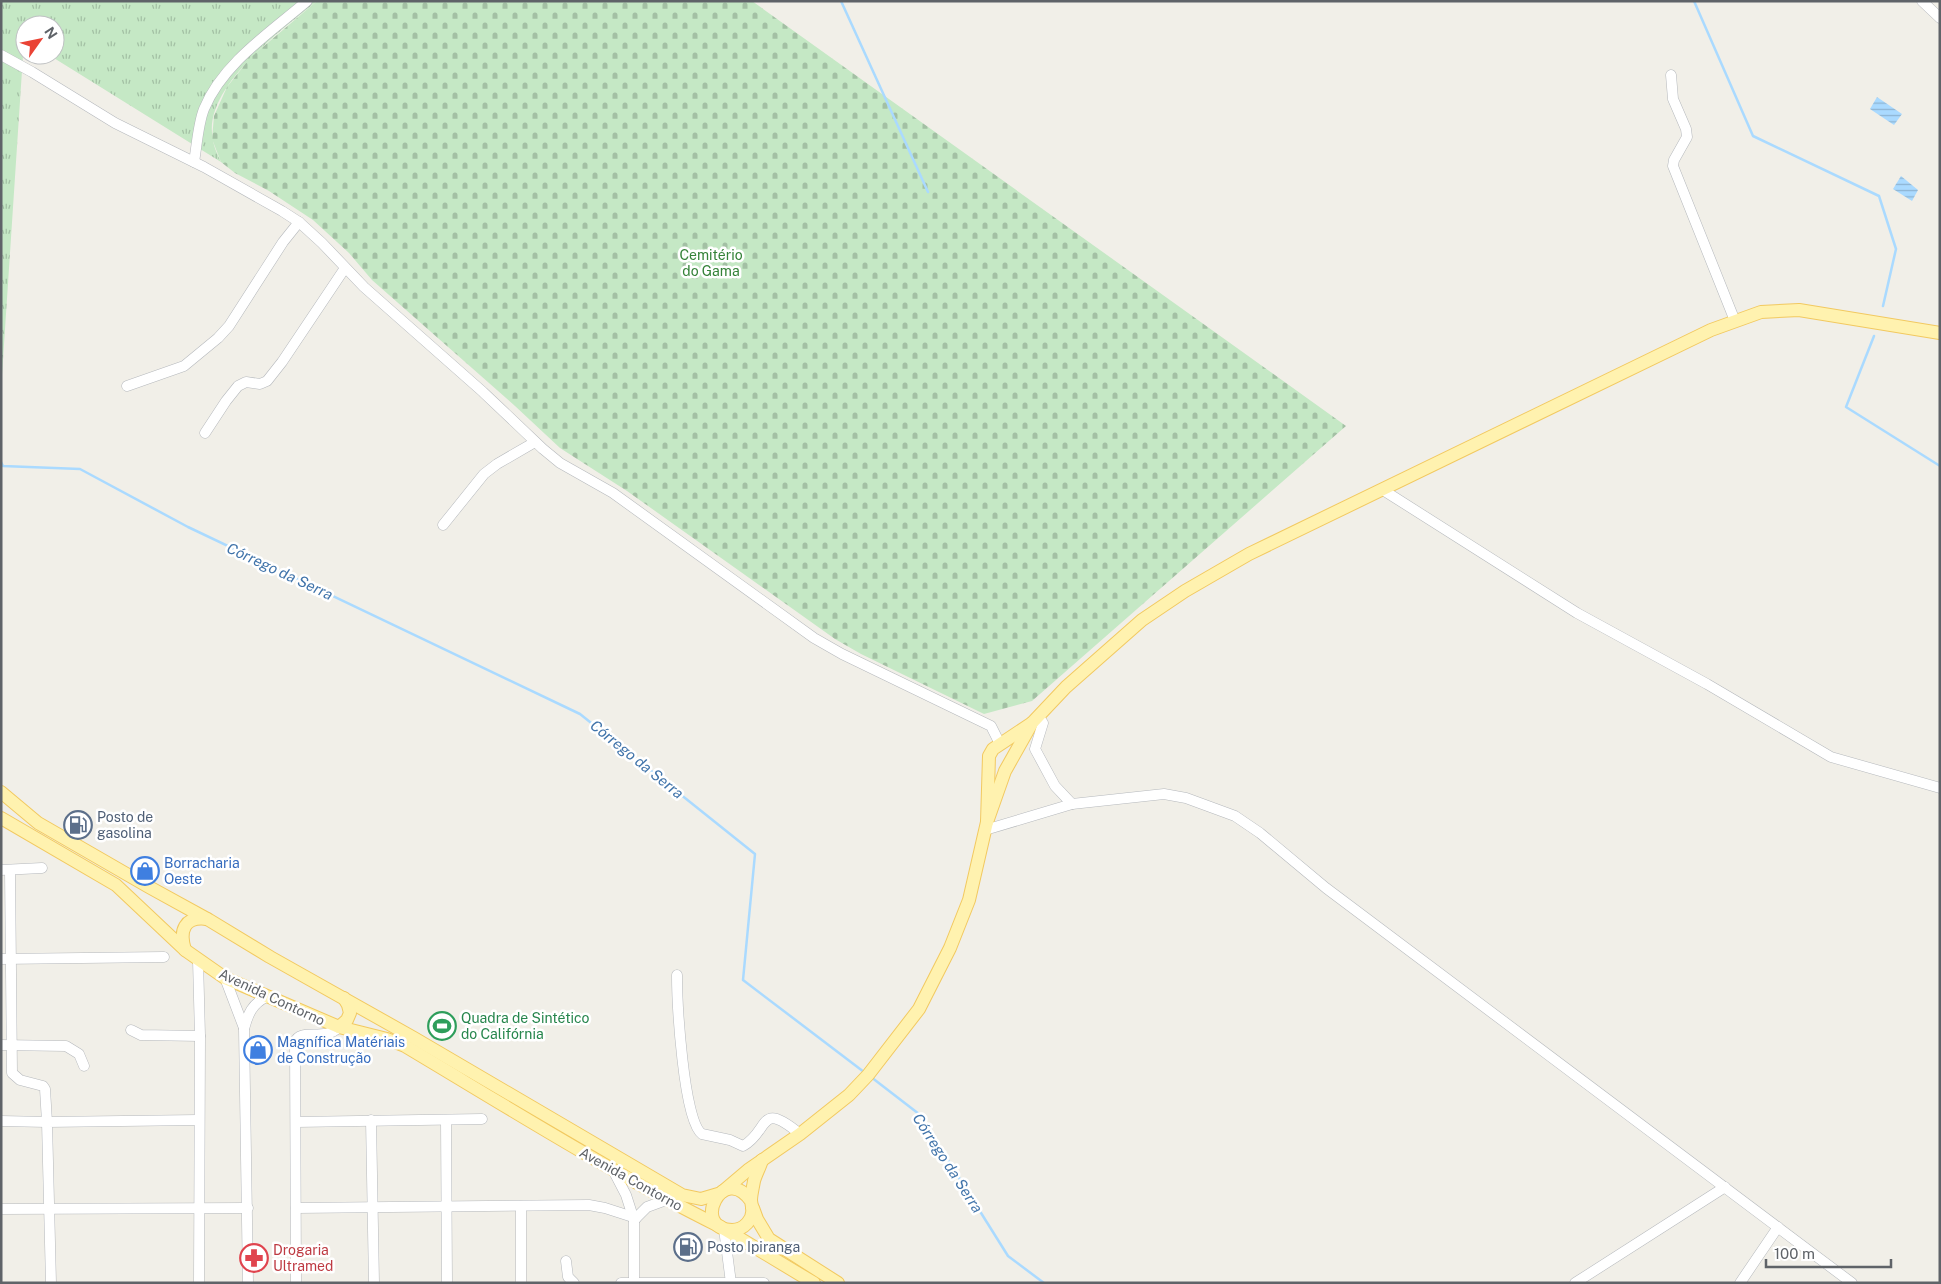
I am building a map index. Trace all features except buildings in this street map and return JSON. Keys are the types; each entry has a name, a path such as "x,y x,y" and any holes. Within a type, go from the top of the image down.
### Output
{"main road":[{"path":"762,1160 754,1180 750,1219 742,1228 730,1230 722,1228 713,1217 711,1211 714,1199 762,1160 800,1134 849,1095 868,1075 919,1009 950,948 969,900 986,826 1005,771 1036,720 1066,687 1106,649 1142,620 1185,591 1249,554 1711,330 1734,321 1761,312 1799,310 1940,332"},
{"path":"986,826 989,756 993,749 1036,720"},
{"path":"1000,744 1009,750 1013,759"},
{"path":"989,763 994,771 1005,771"},
{"name":"Avenida Contorno","path":"1,792 33,820 682,1195 701,1200 720,1193"},
{"path":"6,821 33,820"},
{"name":"Avenida Contorno","path":"6,821 116,885 186,950 225,978 339,1027 387,1039 405,1046 613,1170 666,1200 722,1228 814,1283"},
{"path":"84,866 106,862"},
{"path":"186,950 182,936 186,925 193,919 209,920"},
{"path":"339,1027 347,1020 350,1013 344,998"},
{"path":"720,1193 728,1189 741,1191 752,1204 757,1219 769,1239 838,1283"}],"street":[{"path":"194,162 204,110 219,81 248,52 307,1"},
{"path":"1922,1 1940,18"},
{"path":"1,55 115,123 194,162 299,222 392,313 483,392 535,442 560,463 614,493 814,638 842,654 991,726 1000,744"},
{"path":"1671,74 1673,99 1686,129 1687,137 1674,160 1673,166 1734,321"},
{"path":"127,386 184,366 218,338 229,326 283,242 299,222"},
{"path":"205,433 238,386 246,382 260,384 267,381 345,268"},
{"path":"442,525 484,474 497,464 535,442"},
{"path":"1383,490 1577,613 1707,684 1831,757 1940,788"},
{"path":"1036,720 1043,723 1035,749 1054,786 1072,804"},
{"path":"986,826 1072,804 1164,794 1186,798 1235,816 1260,833 1326,888 1852,1283"},
{"path":"42,868 6,870 6,1045 12,1073 16,1078 45,1089 51,1283"},
{"path":"6,959 164,957"},
{"path":"198,960 200,1036 198,1120 199,1283"},
{"path":"677,975 677,996 686,1082 693,1120 698,1132 730,1140 743,1146 747,1144 763,1124 769,1119 775,1118 787,1123 800,1134"},
{"path":"225,978 244,1029"},
{"path":"248,1283 244,1029 248,1014 254,1005 266,997"},
{"path":"296,1283 295,1042 296,1038 301,1035 324,1036 334,1032 339,1027"},
{"path":"131,1030 141,1035 200,1036"},
{"path":"6,1045 66,1046 79,1054 84,1066"},
{"path":"296,1122 482,1119"},
{"path":"1,1121 198,1120"},
{"path":"371,1120 374,1283"},
{"path":"446,1120 448,1283"},
{"path":"613,1170 626,1195 635,1219 634,1283"},
{"path":"1575,1283 1725,1187"},
{"path":"635,1219 648,1207 666,1200"},
{"path":"296,1208 596,1205 635,1219"},
{"path":"521,1206 521,1283"},
{"path":"1,1209 248,1208"},
{"path":"722,1228 731,1282"},
{"path":"1740,1283 1778,1228"},
{"path":"566,1261 568,1277 574,1283"},
{"path":"621,1283 764,1283"}],"green space":[{"path":"1,1 317,1 247,62 231,81 219,100 213,120 213,140 221,162 65,65 65,15 15,15 15,65 22,65 1,390"},
{"name":"Cemitério do Gama","path":"317,1 752,1 1346,426 1032,701 984,714 861,654 835,639 627,491 560,448 372,280 349,253 313,220 269,191 235,173 221,162 212,139 214,116 227,87 250,58"}],"water":[{"path":"1877,97 1902,114 1894,125 1870,109"},
{"path":"1901,176 1918,190 1912,201 1893,189"}],"waterway":[{"path":"841,1 928,192"},
{"path":"1694,1 1753,136 1879,196 1896,249 1883,306"},
{"path":"1874,336 1846,407 1940,466"},
{"name":"Córrego da Serra","path":"1,462 3,466 80,469 188,527 580,714 755,854 743,980 864,1072"},
{"name":"Córrego da Serra","path":"871,1077 919,1114 1008,1256 1044,1283"}],"place":[{"name":"Posto de gasolina","path":"78,825"},
{"name":"Borracharia Oeste","path":"145,871"},
{"name":"Quadra de Sintético do Califórnia","path":"442,1026"},
{"name":"Magnífica Matériais de Construção","path":"258,1050"},
{"name":"Posto Ipiranga","path":"688,1247"},
{"name":"Drogaria Ultramed","path":"254,1258"}]}
